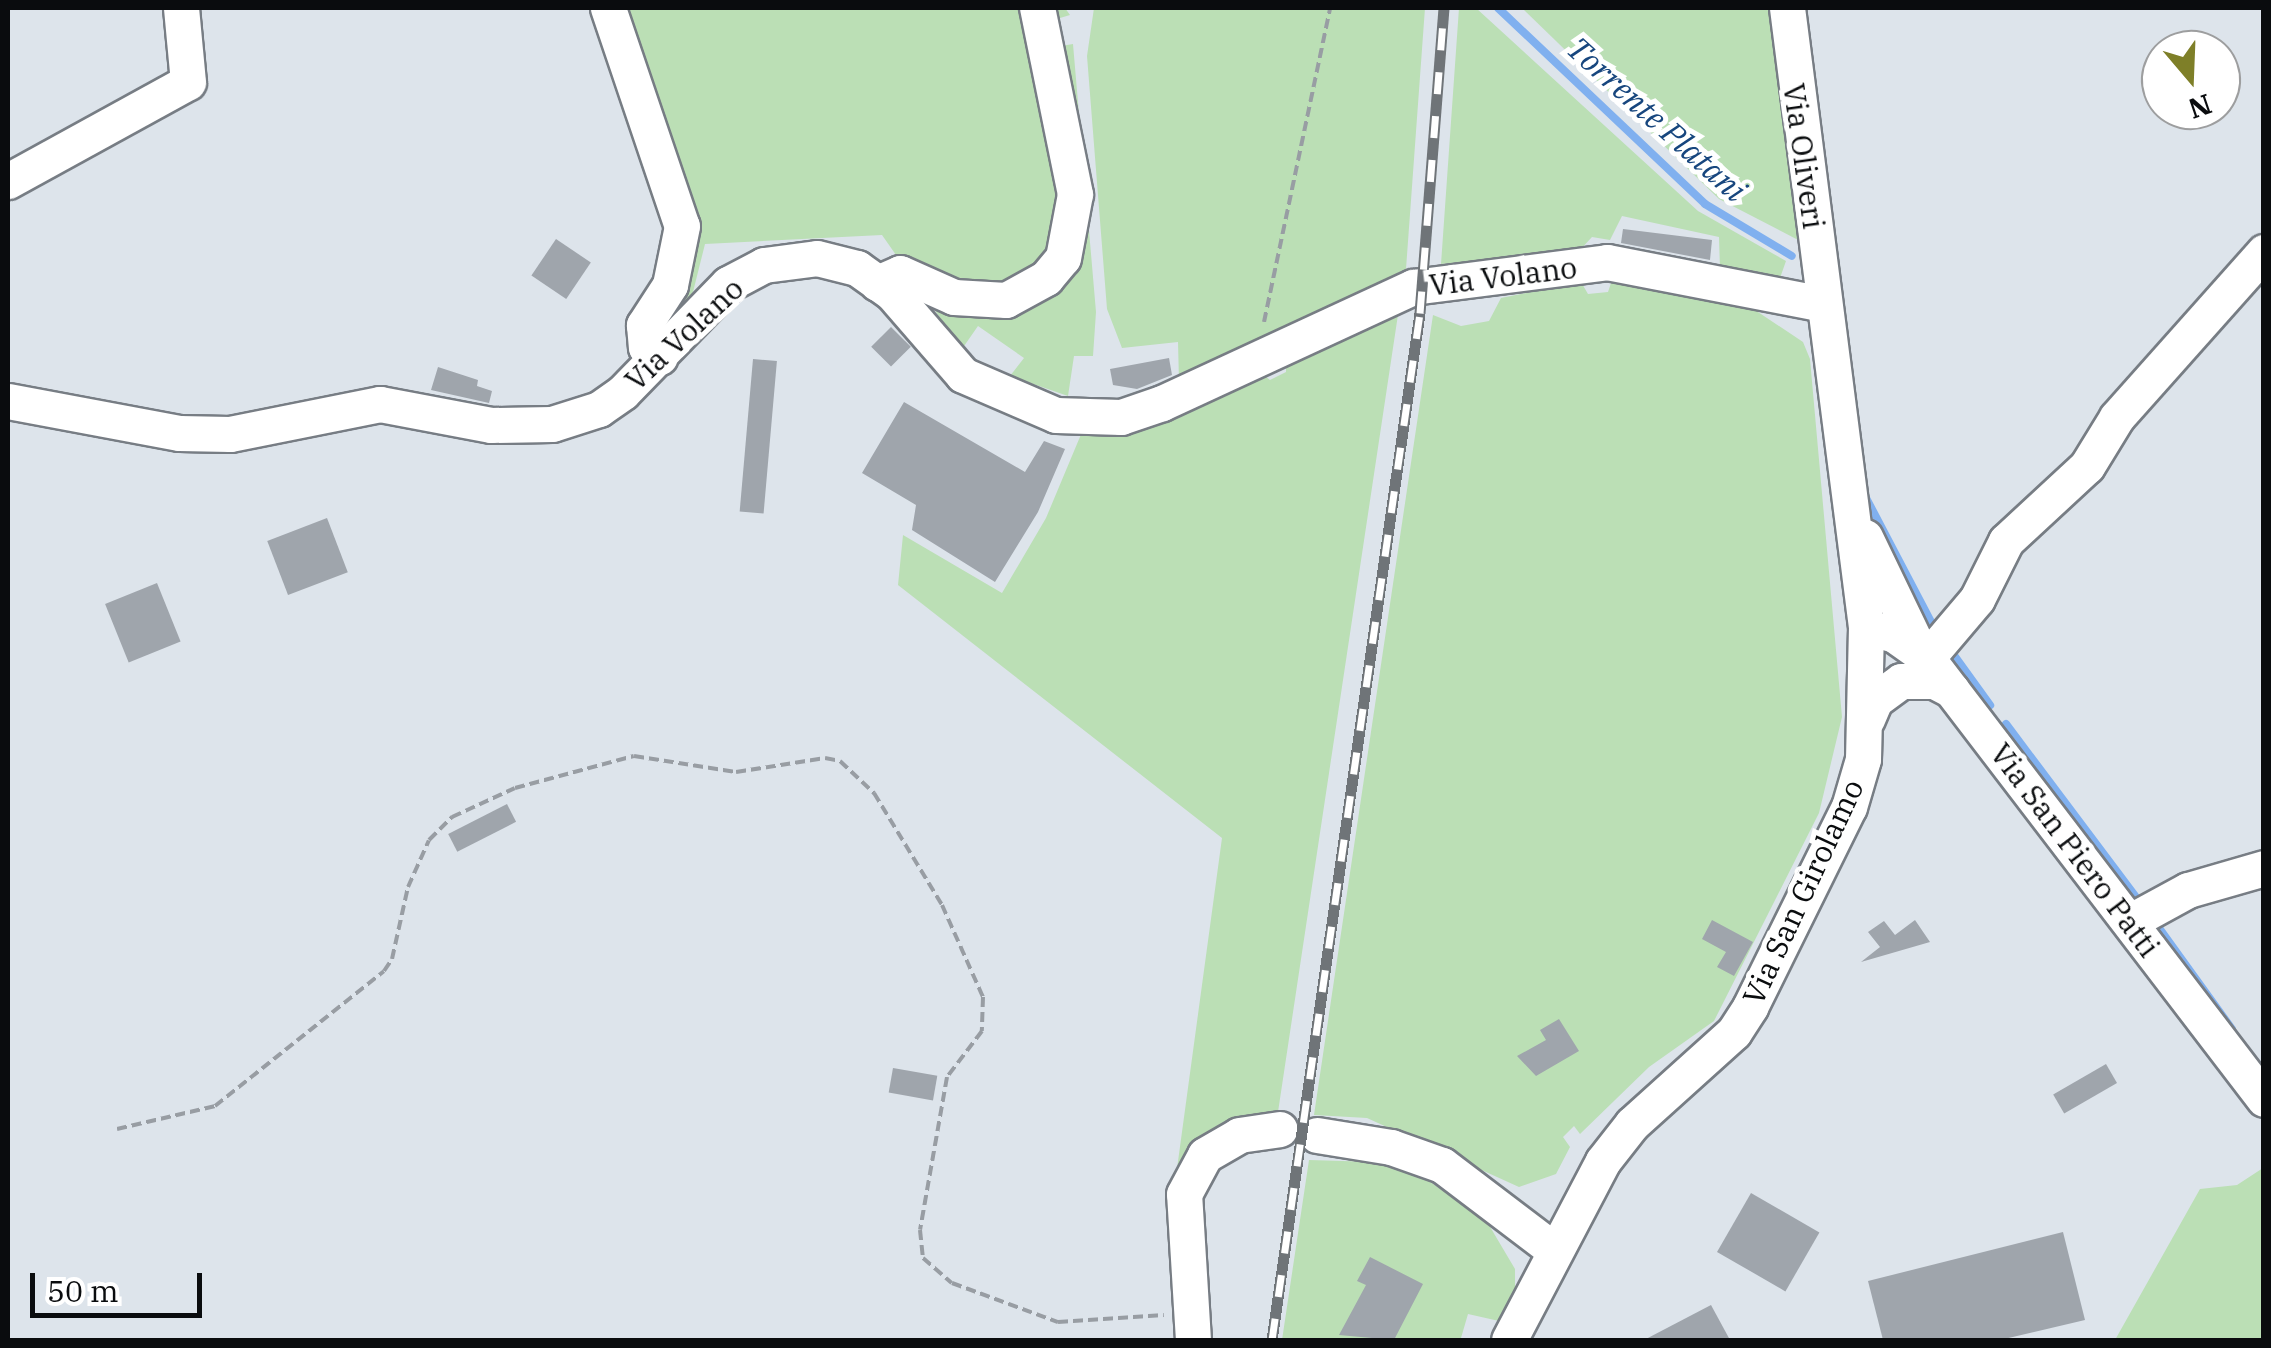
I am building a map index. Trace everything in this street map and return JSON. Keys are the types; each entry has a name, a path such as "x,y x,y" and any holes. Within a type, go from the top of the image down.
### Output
{"street":[{"path":"8,182 188,82 181,8"},
{"path":"608,8 682,226 670,285 644,325 646,347 660,357"},
{"path":"878,283 900,273 954,298 1006,300 1046,278 1064,258 1075,194 1037,8"},
{"name":"Via Oliveri","path":"1787,8 1824,304"},
{"path":"1850,503 1923,653 1977,599 2006,541 2087,466 2117,417 2264,252"},
{"name":"Via Volano","path":"8,401 178,434 230,434 380,404 523,427 599,409 660,357 728,284 764,265 817,258 856,268 878,283 963,375 1056,415 1121,417 1260,362 1412,287 1607,262 1824,304"},
{"name":"Via San Girolamo","path":"1509,1340 1603,1160 1632,1124 1734,1032 1750,1008 1849,807 1867,719 1866,627 1824,304"},
{"name":"Via San Piero Patti","path":"1866,627 1923,653 2264,1099"},
{"path":"1867,719 1875,700 1900,680 1934,681 1952,690"},
{"path":"2130,921 2188,890 2264,868"},
{"path":"1193,1328 1184,1194 1205,1155 1239,1135 1280,1129"},
{"path":"1317,1135 1391,1147 1442,1165 1554,1250"}],"path":[{"path":"1264,322 1330,8"},
{"path":"116,1128 216,1106 384,971 408,887 430,840 452,816 515,788 634,756 736,772 825,758 840,760 874,793 942,904 983,997 982,1031 950,1064 947,1077 920,1230 923,1258 952,1283 1058,1322 1193,1328"}],"green space":[{"path":"612,8 1065,8 1070,15 1060,18 1061,46 1073,44 1096,312 1093,356 1074,356 1068,396 1010,376 1024,358 978,326 962,349 882,235 705,244 693,292 675,317 654,331 684,274"},
{"path":"1094,8 1425,8 1406,269 1179,382 1178,342 1122,348 1107,309 1087,56"},
{"path":"1459,8 1476,8 1698,211 1786,261 1780,278 1720,269 1719,237 1622,216 1610,240 1592,237 1578,252 1441,264"},
{"path":"1522,8 1774,8 1802,242 1719,199"},
{"path":"1581,282 1588,294 1608,292 1611,283 1746,304 1803,342 1810,359 1842,717 1819,813 1714,1021 1649,1067 1580,1134 1574,1126 1563,1137 1570,1147 1556,1174 1519,1187 1367,1118 1314,1115 1433,315 1461,326 1489,321 1501,298"},
{"path":"1399,308 1278,1112 1176,1176 1222,838 898,585 903,535 1002,593 1046,518 1082,432 1261,373 1270,380 1286,372 1286,363"},
{"path":"1309,1160 1376,1162 1417,1173 1486,1220 1515,1269 1515,1289 1499,1321 1468,1314 1461,1338 1466,1340 1282,1340"},
{"path":"2263,1168 2263,1340 2115,1340 2200,1189 2237,1185"}],"building":[{"path":"1623,229 1712,240 1710,260 1621,243"},
{"path":"556,239 591,262 566,299 531,275"},
{"path":"891,327 911,347 891,367 871,347"},
{"path":"1169,358 1172,375 1137,389 1113,385 1110,369"},
{"path":"753,359 777,361 764,514 740,511"},
{"path":"438,367 478,380 477,386 492,391 489,403 431,390"},
{"path":"904,402 1025,472 1044,441 1065,449 1038,512 995,582 912,530 916,505 862,473"},
{"path":"327,518 348,572 288,595 267,541"},
{"path":"157,583 181,641 129,662 105,604"},
{"path":"507,804 516,822 457,852 448,834"},
{"path":"1712,920 1753,942 1734,976 1717,967 1726,952 1702,939"},
{"path":"1915,920 1930,942 1861,962 1880,947 1868,932 1884,921 1895,935"},
{"path":"1559,1019 1579,1051 1536,1076 1517,1056 1546,1040 1540,1030"},
{"path":"2106,1064 2117,1083 2064,1114 2053,1094"},
{"path":"893,1068 937,1076 933,1100 889,1093"},
{"path":"1751,1193 1819,1232 1785,1291 1717,1252"},
{"path":"2063,1232 2085,1320 2000,1340 1883,1340 1868,1281"},
{"path":"1370,1257 1423,1284 1394,1340 1339,1335 1366,1285 1357,1281"},
{"path":"1711,1305 1730,1340 1644,1340"}],"waterway":[{"name":"Torrente Platani","path":"1498,8 1705,204 1792,256"},
{"name":"Torrente Platani","path":"1865,496 1937,633"},
{"name":"Torrente Platani","path":"1951,651 1990,705"},
{"name":"Torrente Platani","path":"2006,724 2138,900"},
{"name":"Torrente Platani","path":"2154,921 2232,1029"}],"railway":[{"path":"1272,1340 1420,313 1444,8"}]}
